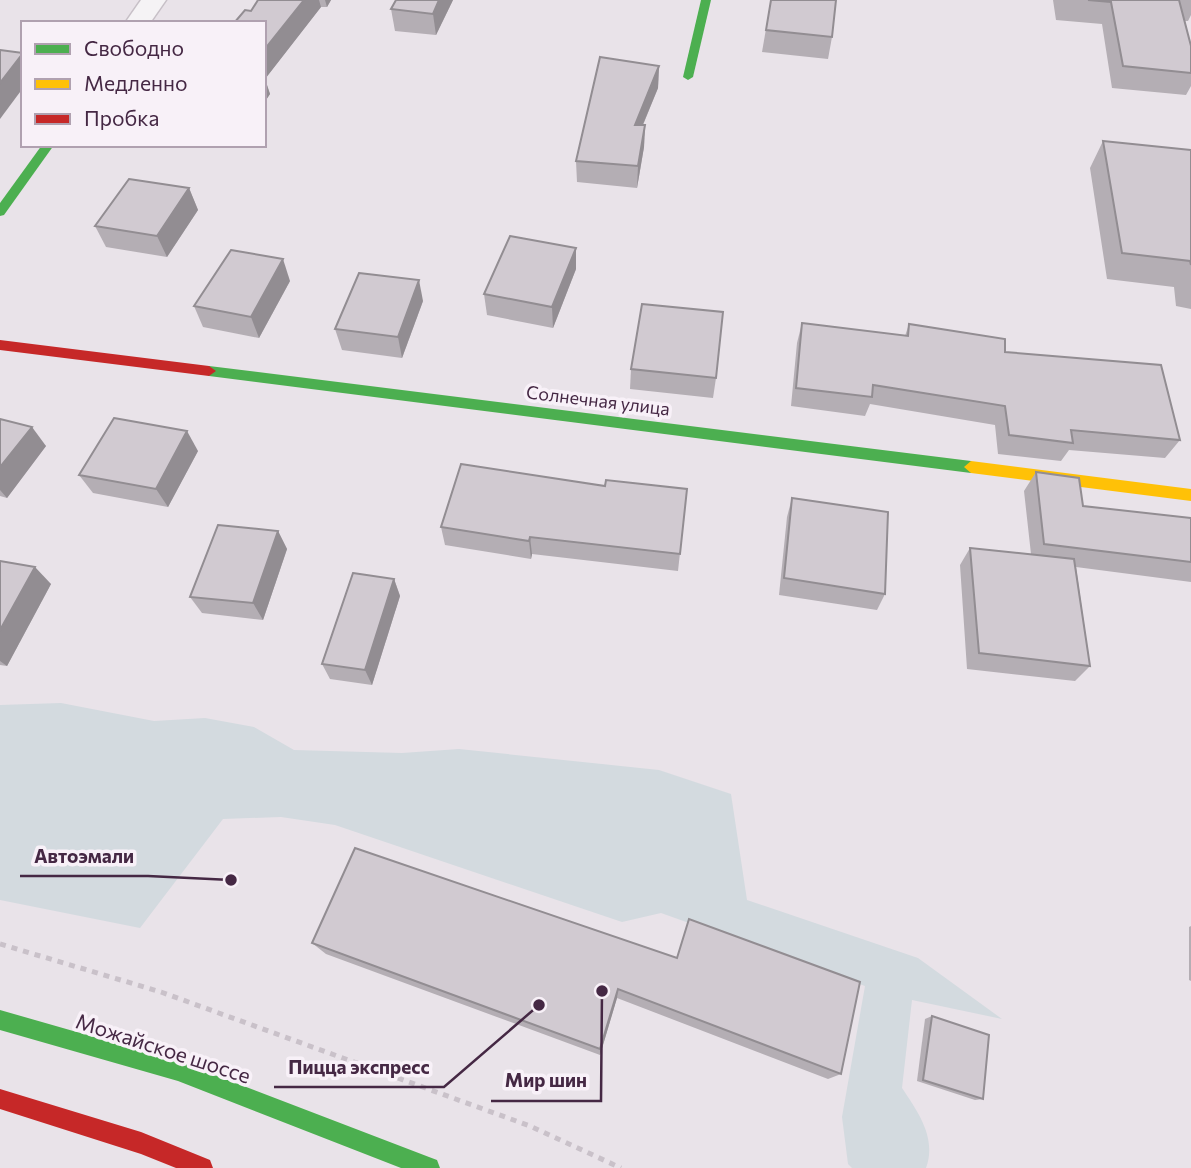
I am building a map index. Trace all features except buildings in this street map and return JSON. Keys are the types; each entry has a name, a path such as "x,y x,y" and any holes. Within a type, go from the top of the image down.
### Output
{"street":[{"path":"138,21 154,0"},
{"path":"688,77 706,0"},
{"path":"0,212 47,147"},
{"name":"Солнечная улица","path":"0,345 1191,495"},
{"name":"Можайское шоссе","path":"0,1020 178,1071 429,1168"},
{"path":"0,1099 141,1143 202,1168"}],"path":[{"path":"0,944 174,996 530,1126 621,1168"}],"shaded area":[{"path":"61,703 154,721 205,718 254,727 294,750 402,753 459,749 659,770 731,794 747,900 918,958 1002,1019 912,1000 902,1088 920,1116 927,1136 929,1157 926,1168 852,1168 848,1164 842,1117 865,986 661,913 622,922 335,825 281,817 223,819 140,928 0,900 0,705"}],"traffic: fast":[{"path":"688,77 706,0"},
{"path":"0,212 47,147"},
{"path":"209,371 971,467"},
{"path":"0,1020 178,1071 429,1168"}],"traffic: slow":[{"path":"971,467 1191,495"}],"traffic: jam":[{"path":"0,345 209,371"},
{"path":"0,1099 141,1143 202,1168"}],"place":[{"name":"Автоэмали","path":"231,880"},
{"name":"Мир шин","path":"602,991"},
{"name":"Пицца экспресс","path":"539,1005"}]}
